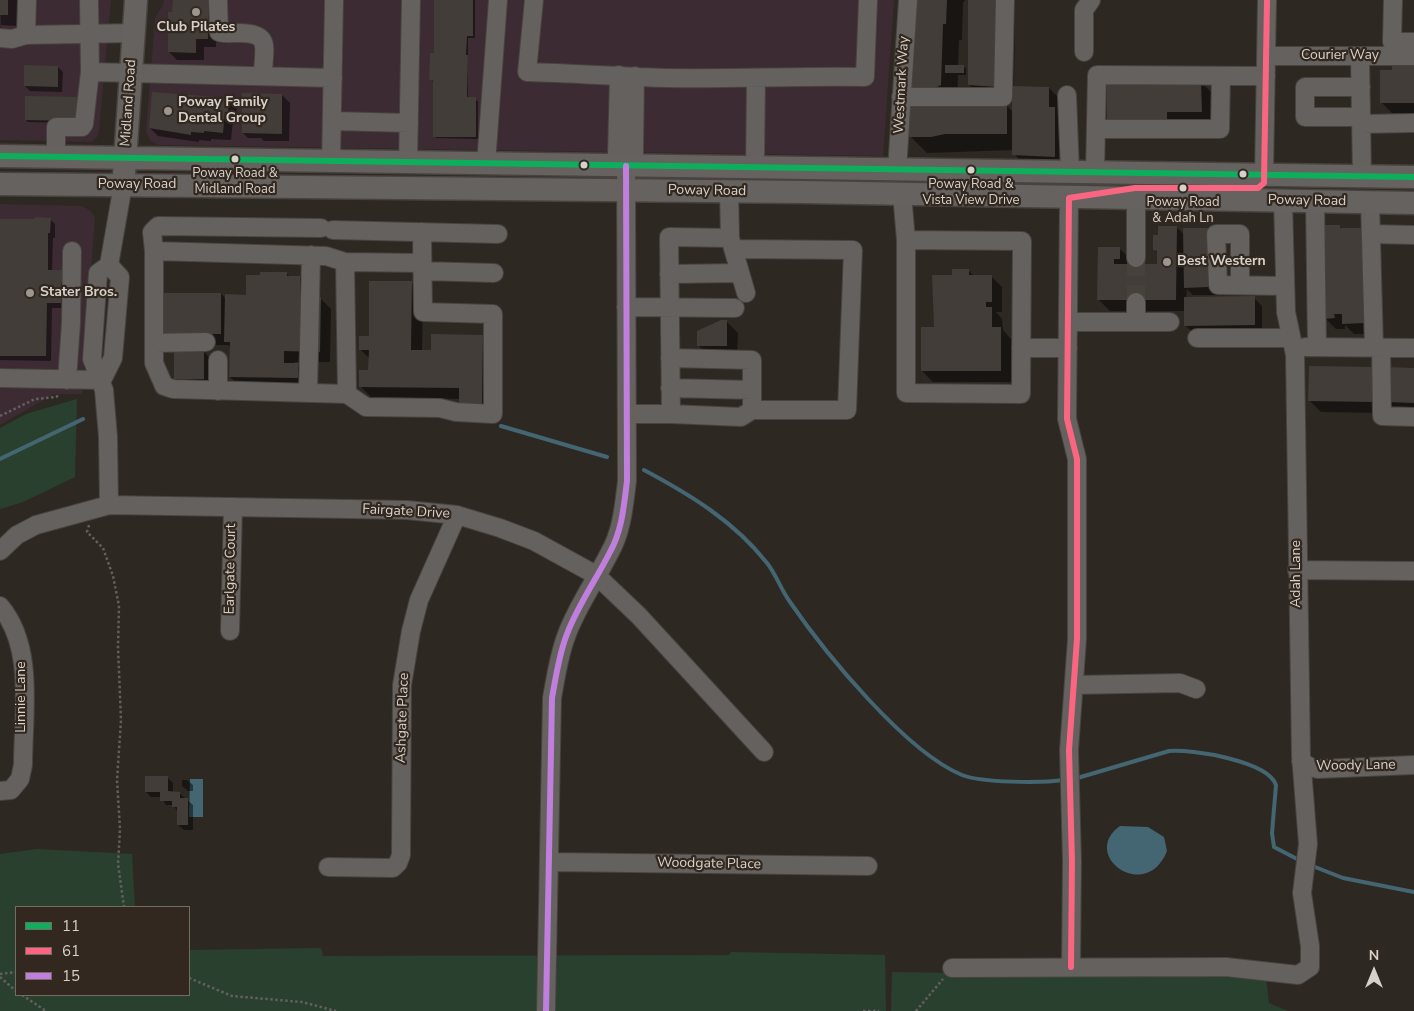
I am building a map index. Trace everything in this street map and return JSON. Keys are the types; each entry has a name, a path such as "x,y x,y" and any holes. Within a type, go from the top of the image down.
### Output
{"main road":[{"name":"Midland Road","path":"123,185 136,0"},
{"name":"Poway Road","path":"0,156 331,163 1414,177"},
{"path":"217,186 251,175 320,176 330,169 331,163"},
{"path":"322,187 323,181 336,173 402,174 438,164"},
{"path":"803,192 830,185 890,185 895,181 897,170"},
{"path":"902,194 915,183 1009,184 1019,182 1042,172"},
{"path":"1069,198 1135,188 1258,188 1264,183 1264,175"},
{"name":"Poway Road","path":"0,184 729,191 1414,203"},
{"path":"1283,201 1282,194 1288,187 1414,188"}],"street":[{"path":"26,35 27,0"},
{"path":"56,158 56,127 82,127 84,124 90,72 89,0"},
{"path":"218,0 219,32 255,33 261,36 263,42 263,76"},
{"path":"331,163 334,0"},
{"path":"408,164 410,0"},
{"path":"486,164 498,0"},
{"path":"534,0 527,72 756,78 865,77 868,0"},
{"name":"Westmark Way","path":"897,170 908,0"},
{"path":"901,97 1003,96 1004,0"},
{"path":"1084,52 1084,10 1091,0"},
{"path":"1264,175 1267,0"},
{"path":"1393,0 1389,49 1414,42"},
{"path":"0,38 12,39 26,35 134,33"},
{"name":"Courier Way","path":"1266,56 1360,56 1389,49 1414,56"},
{"path":"1360,56 1362,176"},
{"path":"90,72 333,78"},
{"path":"1095,173 1097,75 1266,76"},
{"path":"546,1011 552,698 559,658 567,633 596,575 611,551 623,515 627,481 626,166 617,154 627,76"},
{"path":"1096,129 1220,129 1221,76"},
{"path":"755,168 756,78"},
{"path":"1361,87 1305,87 1305,118 1414,124"},
{"path":"1067,96 1070,172"},
{"path":"332,121 409,123"},
{"name":"Midland Road","path":"102,380 113,358 120,277 109,265 123,185"},
{"path":"729,191 732,243 746,293"},
{"path":"902,194 906,240 906,393 1022,394 1022,241 906,240"},
{"path":"952,968 1071,966 1069,750 1077,640 1077,459 1067,419 1069,198"},
{"path":"1136,199 1136,258"},
{"name":"Adah Lane","path":"1071,966 1226,967 1298,975 1310,966 1310,946 1302,893 1308,844 1301,761 1295,355 1291,342 1285,286 1283,201"},
{"path":"1315,201 1317,347"},
{"path":"1370,202 1382,416 1414,416"},
{"path":"422,232 423,312 493,314 493,414 456,412 440,408 366,407 347,394 173,390 164,386 154,363 154,252 152,232 158,226 327,229 498,234"},
{"path":"1371,234 1414,235"},
{"path":"627,414 741,417 752,410 847,410 853,250 732,243 669,237 671,414"},
{"path":"64,386 72,315 72,251"},
{"path":"154,252 326,256 345,262 494,274"},
{"path":"308,393 311,256"},
{"path":"345,262 347,394"},
{"path":"669,274 740,273"},
{"path":"1240,285 1285,286"},
{"path":"1136,302 1136,322"},
{"path":"626,307 735,308"},
{"path":"1068,322 1170,322"},
{"path":"1197,338 1291,342 1317,347 1414,348"},
{"path":"154,343 206,342"},
{"path":"1022,348 1068,348"},
{"path":"670,358 752,360 752,410"},
{"path":"218,360 218,390"},
{"path":"0,378 64,386 102,380 108,437 101,507"},
{"path":"670,388 752,390"},
{"name":"Fairgate Drive","path":"0,551 17,535 36,524 101,507 233,506 407,510 457,516 500,528 534,541 596,575 639,616 764,752"},
{"name":"Earlgate Court","path":"230,631 233,506"},
{"name":"Ashgate Place","path":"328,867 393,868 398,863 401,855 402,685 405,662 419,600 457,516"},
{"path":"1297,570 1414,571"},
{"name":"Linnie Lane","path":"0,606 18,638 24,661 23,765 20,779 6,790"},
{"path":"1074,685 1180,683 1196,689"},
{"name":"Woody Lane","path":"1301,761 1310,767 1318,769 1414,765"},
{"name":"Woodgate Place","path":"550,862 868,866"}],"path":[{"path":"0,416 34,399 56,397 64,386"},
{"path":"101,507 87,532 102,548 113,576 119,606 118,647 121,720 117,780 120,829 118,864 124,906"},
{"path":"916,1011 952,968"},
{"path":"0,976 15,972"},
{"path":"0,976 15,990"},
{"path":"190,978 232,996 302,1002 336,1011"},
{"path":"24,996 46,1011"},
{"path":"863,1011 879,1011"}],"shaded area":[{"path":"0,0 111,0 99,131 97,137 91,142 0,140"},
{"path":"164,0 894,0 883,156 158,145 150,140 146,132 155,18"},
{"path":"0,204 82,206 91,211 95,218 82,394 54,394 0,425"}],"green space":[{"path":"77,399 75,477 23,502 0,509 0,428 26,414"},
{"path":"37,849 132,854 135,906 15,906 15,996 190,996 190,950 321,948 323,956 729,955 731,952 885,955 886,1011 0,1011 0,854"},
{"path":"892,972 1266,978 1269,1003 1288,1011 891,1011"}],"water":[{"path":"190,779 203,779 203,817 189,817"},
{"path":"1120,826 1148,827 1164,837 1167,851 1157,866 1145,874 1132,874 1120,869 1111,861 1107,850 1109,838"}],"building":[{"path":"0,0 8,0 8,15 0,15"},
{"path":"173,0 209,0 208,39 196,39 196,53 168,52 168,12 172,12"},
{"path":"434,0 473,0 473,36 467,36 466,55 468,55 467,97 476,97 476,137 433,137 433,80 429,80 430,53 434,53"},
{"path":"915,0 947,0 946,24 943,24 941,85 937,87 910,87"},
{"path":"968,0 999,0 998,87 968,85"},
{"path":"1392,59 1414,60 1414,103 1380,103 1380,70 1392,70"},
{"path":"24,65 58,66 58,87 24,86"},
{"path":"945,65 964,65 964,73 945,73"},
{"path":"1115,80 1201,81 1202,112 1167,112 1167,120 1154,120 1154,123 1107,120 1107,85 1115,85"},
{"path":"1012,86 1049,87 1049,107 1055,107 1055,157 1012,155"},
{"path":"152,92 229,98 228,112 225,112 223,133 204,131 204,133 191,132 191,135 149,128"},
{"path":"242,93 282,94 282,134 242,133"},
{"path":"25,96 82,97 81,121 25,120"},
{"path":"1007,104 1007,134 945,134 931,137 909,137 907,133 907,107"},
{"name":"Stater Bros.","path":"35,217 51,218 50,233 48,233 48,270 66,270 66,283 61,282 61,303 47,303 46,356 0,356 0,219 35,219"},
{"path":"1322,225 1340,225 1340,228 1363,228 1364,323 1342,324 1342,314 1334,314 1335,318 1324,319"},
{"name":"Best Western","path":"1158,226 1177,226 1176,300 1097,300 1098,247 1120,247 1120,259 1114,259 1114,264 1157,264 1157,251 1153,250 1153,235 1158,235"},
{"path":"1183,228 1208,228 1208,287 1184,288"},
{"path":"952,269 969,269 969,275 992,275 992,302 986,302 986,307 992,307 992,327 1001,327 1001,371 921,371 921,327 934,327 932,275 952,275"},
{"path":"260,272 287,272 287,276 300,276 300,296 321,297 320,352 284,351 284,363 298,363 298,378 229,377 230,342 224,342 225,294 246,295 246,275 260,275"},
{"path":"369,281 412,281 411,350 431,350 431,334 483,335 482,407 459,407 459,388 359,387 359,370 368,370 369,350 359,350 359,336 369,336"},
{"path":"160,293 221,293 221,334 160,334"},
{"path":"1255,296 1255,325 1184,326 1184,297"},
{"path":"721,320 727,320 727,346 697,346 697,331"},
{"path":"174,351 204,351 204,379 174,379"},
{"path":"1309,366 1373,367 1373,402 1308,401"},
{"path":"1387,367 1414,368 1414,403 1387,402"},
{"path":"145,776 168,776 168,791 180,792 180,798 188,798 188,825 177,825 177,807 172,807 172,801 160,801 160,792 145,792"}],"waterway":[{"path":"0,459 83,419"},
{"path":"501,426 607,457"},
{"path":"644,470 694,499 740,534 767,563 790,602 845,673 892,724 940,763 962,775 983,780 1027,782 1064,780"},
{"path":"1074,779 1169,751 1194,752 1245,763 1259,769 1270,777 1276,785 1272,833 1274,847 1301,861"},
{"path":"1310,865 1343,878 1414,892"}],"tunnel":[{"path":"1136,258 1136,302"}],"transit line":[{"name":"61","path":"1071,967 1072,861 1069,750 1077,639 1077,459 1067,419 1069,198 1135,188 1258,188 1264,183 1267,0"},
{"name":"11","path":"0,156 1414,177"},
{"name":"15","path":"546,1011 552,698 560,657 567,634 576,613 614,544 622,518 627,481 626,166"}],"place":[{"name":"Club Pilates","path":"196,12"},
{"name":"Poway Family Dental Group","path":"168,111"},
{"name":"Poway Road & Midland Road","path":"235,159"},
{"name":"Poway Road & Vista View Drive","path":"971,170"},
{"name":"Poway Road & Adah Ln","path":"1183,188"},
{"name":"Best Western","path":"1167,262"},
{"name":"Stater Bros.","path":"30,293"}]}
